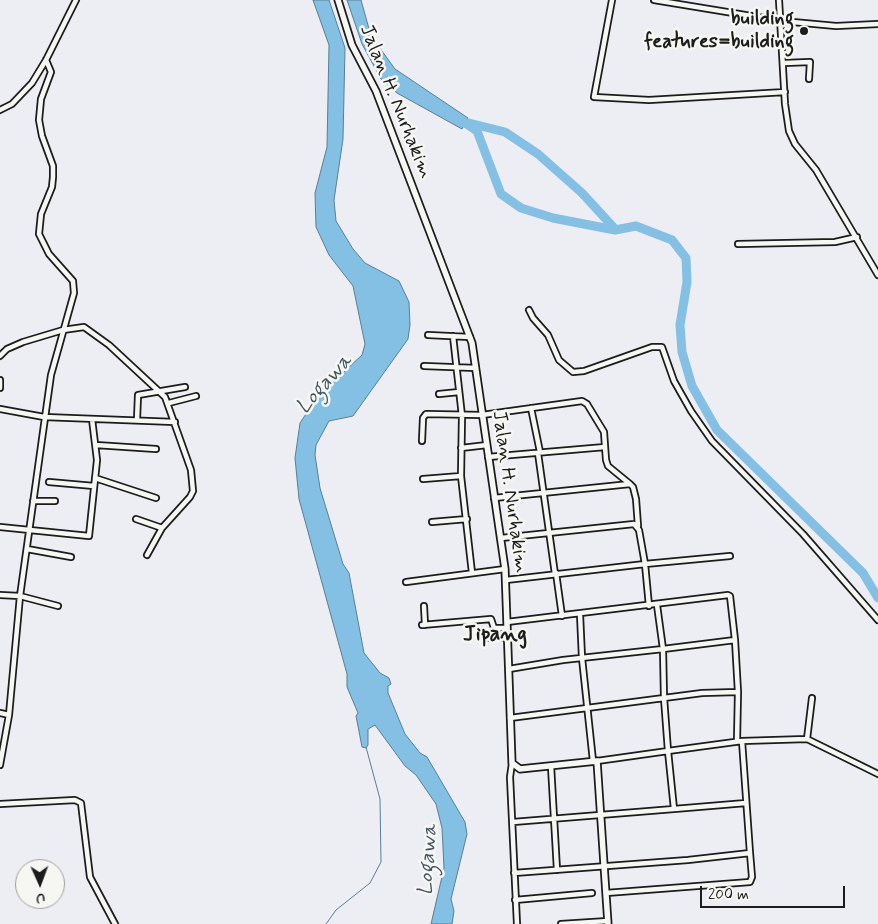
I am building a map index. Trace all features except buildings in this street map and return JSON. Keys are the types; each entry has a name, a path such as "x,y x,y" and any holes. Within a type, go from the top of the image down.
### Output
{"main road":[{"name":"Jalan H. Nurhakim","path":"338,0 352,45 376,91 470,337 505,569 512,763"},
{"path":"512,763 517,768 595,761 602,816 608,922"}],"street":[{"path":"0,110 12,104 26,90 46,60 76,0"},
{"path":"612,0 594,97 649,100 785,92"},
{"path":"654,0 782,21 836,26 878,24"},
{"path":"779,0 782,21 787,122 795,144 816,170 878,275"},
{"path":"0,765 2,738 9,715 20,596 44,417 52,371 73,300 73,281 49,254 39,234 41,214 52,186 53,177 53,166 38,120 41,99 51,72 46,60"},
{"path":"784,63 810,62 809,79"},
{"path":"738,244 835,242 857,238"},
{"path":"529,310 533,318 548,335 559,360 572,372 580,372 652,347 662,346 674,381 691,411 712,441 792,524 878,620"},
{"path":"0,356 7,349 22,342 82,327 92,332 169,403 193,478 193,491 190,498 160,527 147,556"},
{"path":"428,335 470,337"},
{"path":"453,336 455,368 462,416 461,476 472,573"},
{"path":"424,366 476,368"},
{"path":"0,380 0,388"},
{"path":"137,420 137,396 185,387"},
{"path":"439,394 459,392"},
{"path":"169,403 196,396"},
{"path":"422,442 425,415 482,415 584,402 604,432 608,466 633,487 650,606"},
{"path":"531,408 562,616"},
{"path":"0,409 44,417 174,422"},
{"path":"0,527 29,528 89,536 95,478 96,445 92,419"},
{"path":"96,445 156,449"},
{"path":"461,448 487,445"},
{"path":"488,457 605,447"},
{"path":"423,479 461,476"},
{"path":"95,478 156,498"},
{"path":"49,482 94,486"},
{"path":"494,498 630,484"},
{"path":"33,501 55,501"},
{"path":"136,518 160,527"},
{"path":"432,522 467,519"},
{"path":"501,538 612,525 634,524 638,526"},
{"path":"27,549 71,557"},
{"path":"506,580 555,573 730,556"},
{"path":"406,582 505,569"},
{"path":"0,595 20,596 58,606"},
{"path":"424,606 424,625 491,619 494,628 562,616 729,596 735,640 740,741 752,877 750,882 606,893"},
{"path":"658,605 663,649 664,698 674,808"},
{"path":"580,614 587,709 595,761 740,741 806,738 878,774"},
{"path":"486,638 507,637"},
{"path":"508,669 582,658 735,640"},
{"path":"510,718 702,693 738,692"},
{"path":"806,738 812,698"},
{"path":"0,712 9,715"},
{"path":"512,763 510,777 513,822 514,900 517,924"},
{"path":"551,766 557,870"},
{"path":"0,804 75,800 81,803 90,876 115,924"},
{"path":"513,822 746,803"},
{"path":"514,873 750,853"},
{"path":"514,900 592,893"},
{"path":"561,924 608,922"}],"water":[{"path":"313,0 329,0 345,48 343,139 334,200 336,221 353,249 365,263 399,281 409,302 410,325 408,339 353,416 329,421 316,445 315,455 320,488 343,564 349,573 364,653 380,673 389,678 391,684 388,686 388,693 405,734 420,753 427,757 465,822 467,834 451,899 454,911 452,924 431,924 444,868 442,828 436,804 416,775 405,766 375,725 368,729 368,745 366,748 362,747 356,716 358,713 347,687 347,674 299,499 295,458 300,423 317,397 362,355 365,344 353,286 329,255 316,227 315,193 327,147 329,45"},
{"path":"347,0 361,0 371,36 395,69 468,118 462,129 397,93 381,79 362,44"}],"waterway":[{"path":"455,116 477,131 501,194 521,208 553,218 615,230 636,226 672,240 686,258 687,282 680,325 682,352 692,386 717,430 863,573 878,598"},
{"path":"469,123 505,132 538,154 582,193 615,229"},
{"path":"326,924 336,910 370,883 381,862 380,799 366,747"}],"place":[{"name":"building features=building","path":"804,31"}],"district":[{"name":"Jipang","path":"495,635"}],"water label":[{"name":"Logawa","path":"325,385"},
{"name":"Logawa","path":"429,860"}]}
